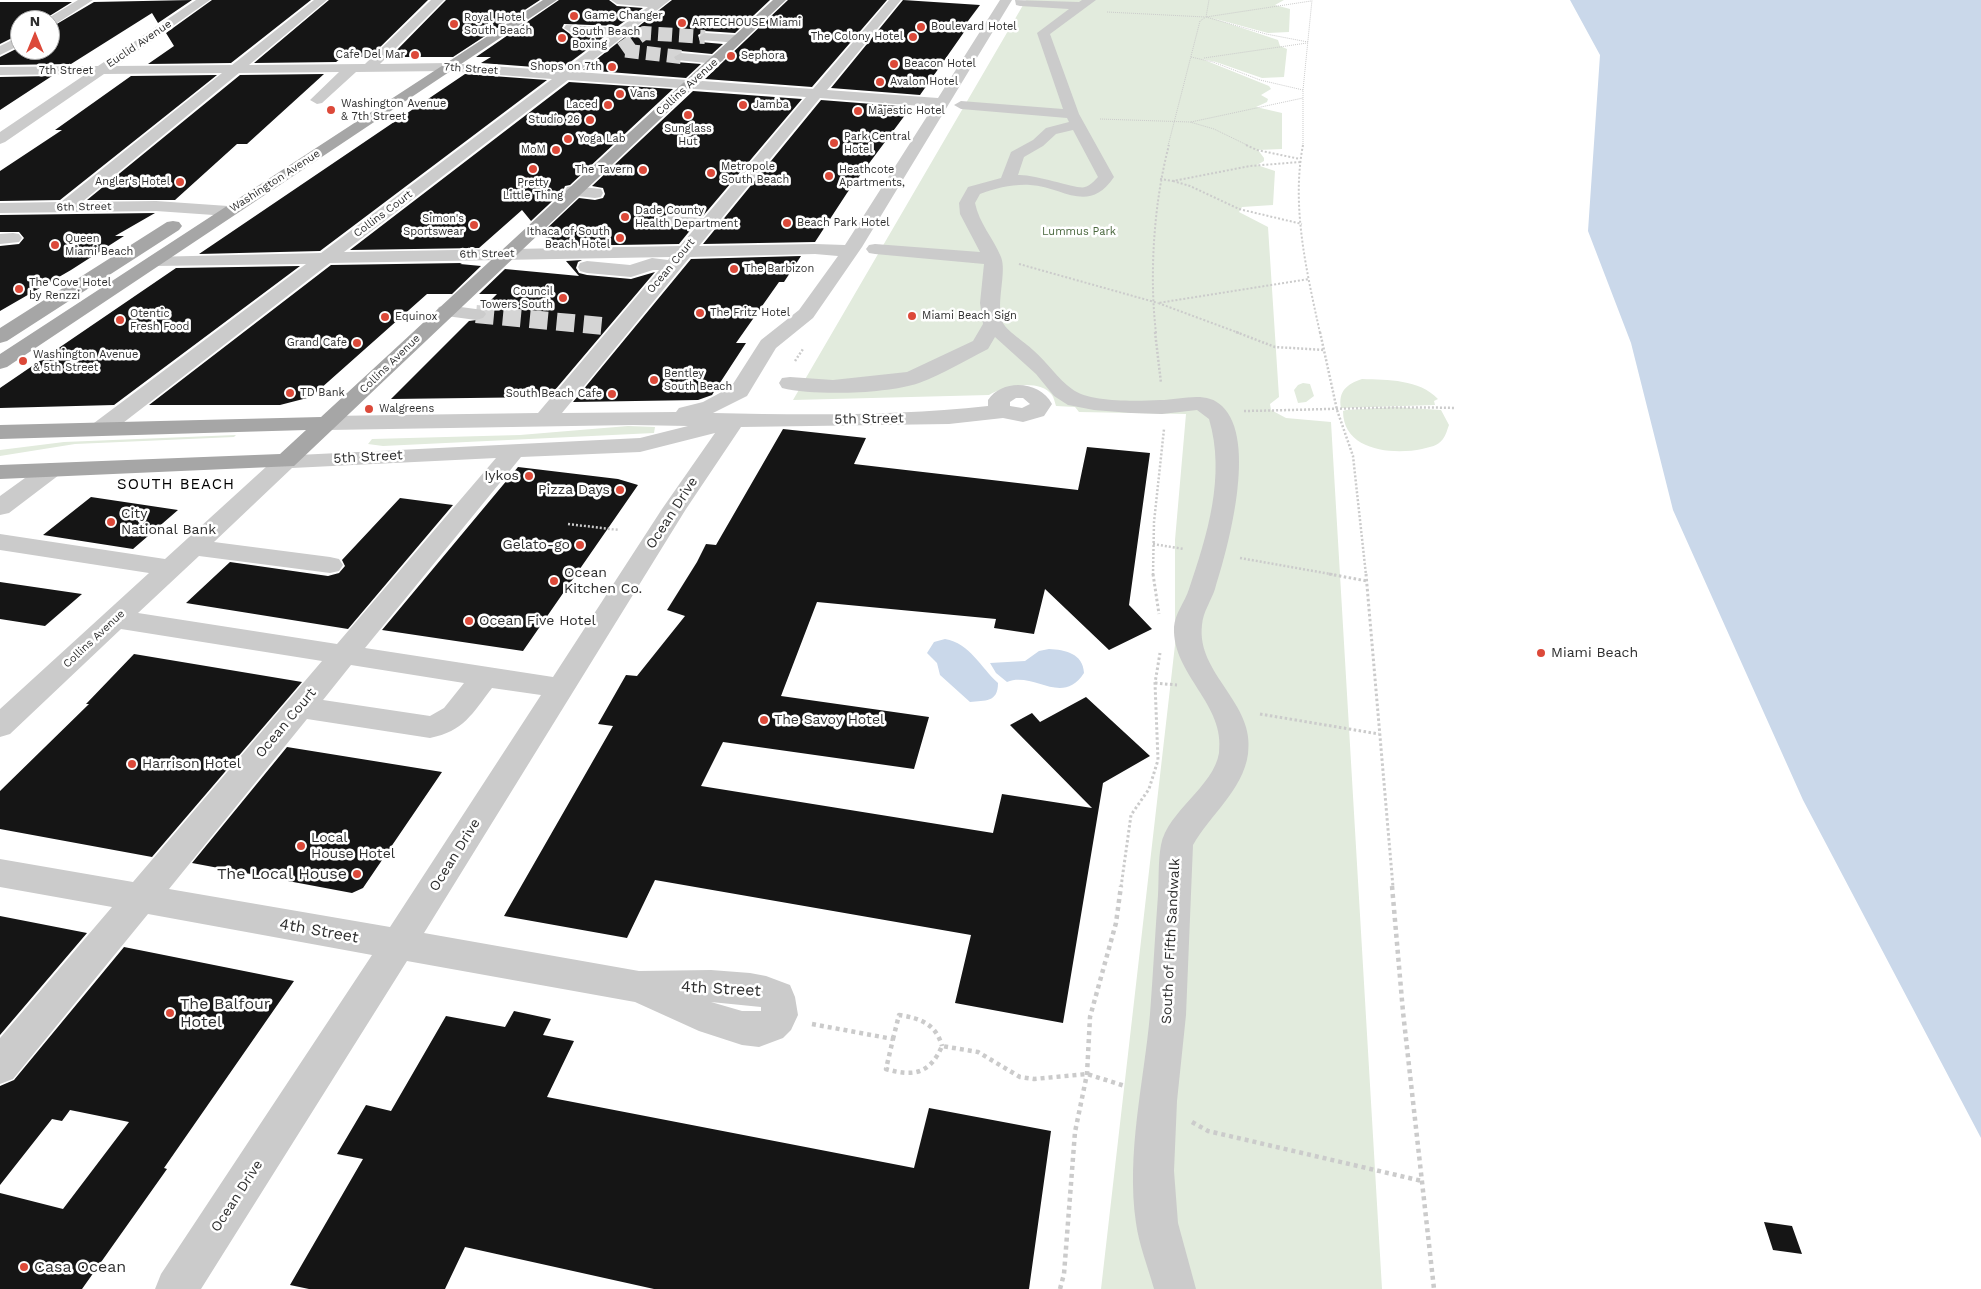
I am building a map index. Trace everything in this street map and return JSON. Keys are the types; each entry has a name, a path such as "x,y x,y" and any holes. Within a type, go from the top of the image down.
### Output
{"main road":[{"name":"Washington Avenue","path":"0,363 155,261 223,204 448,67 551,0"},
{"name":"Collins Avenue","path":"286,461 573,191 780,0"},
{"path":"398,82 444,53"},
{"path":"0,337 200,209"},
{"name":"5th Street","path":"0,432 328,423"},
{"name":"5th Street","path":"0,472 286,461"}],"street":[{"path":"60,16 87,0"},
{"name":"Euclid Avenue","path":"0,139 204,0"},
{"path":"65,207 321,0"},
{"path":"369,67 438,0"},
{"path":"617,0 661,2"},
{"name":"Ocean Court","path":"544,420 677,258 896,0"},
{"path":"633,418 693,412 711,407 739,391 768,344 806,314 850,251 1006,1 1081,6"},
{"name":"Collins Court","path":"102,428 661,2"},
{"path":"790,383 833,386 879,384 912,378 981,345 993,324 990,303 993,259 969,214 967,203 974,191 1008,181 1039,181 1074,193 1087,192 1099,187 1106,177 1074,119 1043,33 1081,6"},
{"path":"570,28 623,32"},
{"path":"704,37 739,39"},
{"path":"682,57 717,60"},
{"name":"7th Street","path":"0,71 448,67 565,76 593,82 689,86 941,104"},
{"path":"318,100 352,68"},
{"path":"961,105 1074,119"},
{"path":"1008,181 1017,155 1038,142 1051,130 1074,119"},
{"path":"573,191 596,193"},
{"name":"6th Street","path":"0,208 149,206 200,209 223,204"},
{"path":"674,220 707,223"},
{"name":"6th Street","path":"155,261 506,254 677,258 815,249 850,251"},
{"path":"875,249 993,259"},
{"path":"534,262 632,271 677,258"},
{"path":"446,311 476,314"},
{"path":"993,324 1044,371 1061,391 1076,400 1163,407 1195,403 1216,412"},
{"name":"5th Street","path":"328,423 633,418 734,421 949,417 1003,411"},
{"name":"South of Fifth Sandwalk","path":"1175,1289 1157,1223 1154,1171 1158,1101 1168,1015 1177,843 1189,822 1227,775 1234,752 1229,716 1220,696 1195,662 1190,649 1188,627 1193,607 1202,591 1225,501 1226,456 1224,432 1221,419 1216,412"},
{"name":"5th Street","path":"286,461 640,445 734,421"},
{"name":"Ocean Drive","path":"176,1289 398,946 674,509 734,421"},
{"name":"Ocean Court","path":"0,1066 515,450"},
{"name":"Collins Avenue","path":"0,726 286,461"},
{"path":"0,508 51,470"},
{"path":"0,542 171,568"},
{"path":"194,546 330,565"},
{"path":"115,619 560,688"},
{"path":"300,707 430,727 442,726 451,721 484,677"},
{"name":"4th Street","path":"0,873 139,900 639,987"}],"path":[{"path":"1206,17 1209,0"},
{"path":"1160,619 1155,596 1153,544 1161,477 1163,407 1152,301 1160,179 1174,120 1200,21 1206,17 1311,0 1303,90 1303,144 1298,171 1302,224 1309,279 1324,350 1337,410 1352,456 1367,581 1403,1012 1434,1289"},
{"path":"1081,6 1206,17 1266,34 1307,43"},
{"path":"1200,58 1307,43"},
{"path":"1192,57 1200,58 1260,80 1303,90"},
{"path":"1190,122 1303,98"},
{"path":"1074,119 1174,120 1190,122 1214,129 1257,150 1300,161"},
{"path":"1173,181 1250,166 1300,161"},
{"path":"1160,179 1190,186 1239,209 1302,224"},
{"path":"993,259 1032,266 1152,301 1275,347 1324,350"},
{"path":"1158,303 1309,279"},
{"path":"1216,412 1337,410 1394,406 1456,408"},
{"path":"568,524 619,530"},
{"path":"1153,544 1367,581"},
{"path":"1060,1289 1064,1274 1076,1132 1087,1074 1090,1017 1116,923 1131,815 1149,789 1158,760 1155,683 1160,651"},
{"path":"1155,683 1187,686 1220,696 1252,713 1380,734"},
{"path":"899,1015 914,1016 934,1027 940,1035 942,1046 939,1055 932,1063 911,1074 886,1070 899,1015"},
{"path":"804,1022 893,1039"},
{"path":"942,1046 978,1052 1007,1072 1020,1077 1034,1079 1087,1074 1115,1081 1158,1101 1208,1131 1422,1182"}],"green space":[{"name":"Lummus Park","path":"1026,0 1284,0 1275,5 1290,9 1289,32 1268,33 1212,18 1278,40 1280,46 1287,49 1284,77 1262,78 1202,59 1269,86 1271,89 1261,95 1268,99 1267,102 1256,107 1282,113 1282,149 1258,150 1264,161 1257,165 1275,171 1273,205 1242,207 1239,212 1268,227 1279,397 1270,404 1271,410 1286,418 1331,422 1382,1289 1101,1289 1175,645 1175,540 1186,414 1079,412 1075,407 1056,406 1052,395 1046,390 1030,385 1003,389 989,395 793,400"},
{"path":"1362,379 1392,380 1412,384 1430,392 1438,399 1434,401 1435,405 1341,408 1342,393 1352,383"},
{"path":"1303,383 1310,384 1314,396 1306,402 1298,403 1294,390"},
{"path":"1394,407 1441,410 1449,425 1444,437 1436,445 1422,449 1410,451 1384,450 1360,442 1351,435 1345,424 1343,411"},
{"path":"628,426 655,427 654,433 383,446 368,444 372,439 520,435"},
{"path":"236,435 234,437 75,444 0,456 0,450 64,442"}],"water":[{"path":"1570,0 1981,0 1981,1138 1803,800 1673,510 1631,343 1588,231 1600,55"},
{"path":"945,639 961,645 998,683 996,694 993,697 970,702 940,675 937,663 927,653 934,642"},
{"path":"1049,649 1061,650 1077,657 1083,666 1084,673 1075,683 1057,688 1027,681 1007,682 996,673 990,663 1025,661 1039,651"}],"building":[{"path":"192,0 158,23 152,13 71,64 0,65 0,57 10,52 10,60 60,60 60,22 94,2"},
{"path":"212,0 311,0 231,63 148,64 174,46 166,33"},
{"path":"329,0 428,0 370,57 343,57 336,62 254,63"},
{"path":"446,0 540,0 453,57 390,57"},
{"path":"559,0 609,0 617,6 643,8 618,26 564,24 562,28 570,34 605,36 561,69 481,63 491,57 476,57"},
{"path":"672,0 770,0 735,33 705,31 698,35 700,42 723,44 712,54 681,51 673,55 676,62 701,64 686,78 583,70"},
{"path":"788,0 887,0 812,87 705,79"},
{"path":"903,0 980,5 965,25 969,25 920,95 831,88"},
{"path":"0,2 72,2 59,10 10,10 10,39 0,44"},
{"path":"324,74 247,144 237,144 175,200 87,200 240,75"},
{"path":"465,74 547,80 320,251 199,254"},
{"path":"217,75 60,200 0,201 0,171 62,130 55,130 131,76"},
{"path":"52,76 0,110 0,77"},
{"path":"569,82 673,89 570,185 565,186 563,191 531,221 522,210 479,248 350,250"},
{"path":"693,91 802,99 703,216 666,215 663,220 668,226 692,228 679,244 553,246 542,233 579,198 595,200 603,198 605,194 603,188 592,186"},
{"path":"821,100 911,107 847,193 815,242 703,244"},
{"path":"155,213 115,236 124,236 71,270 0,311 0,246 19,244 24,238 19,232 0,232 0,215"},
{"path":"801,256 784,282 779,282 736,343 746,343 712,395 698,400 573,402 691,259"},
{"path":"582,260 578,262 576,268 579,273 587,275 631,279 655,272 549,397 391,399 469,321 484,319 488,314 483,308 497,294 479,294 505,269 579,276 566,261"},
{"path":"462,263 460,264 481,266 452,294 427,294 311,397 280,405 149,405 331,265"},
{"path":"300,266 114,405 0,408 0,388 176,268"},
{"path":"783,429 866,438 854,464 1078,490 1087,447 1150,453 1129,605 1152,629 1109,650 1045,589 1034,634 994,628 996,619 817,602 781,696 929,717 914,769 723,742 701,786 993,833 1002,794 1092,808 1010,725 1032,713 1040,722 1086,697 1150,756 1103,783 1063,1023 955,1003 971,935 655,880 627,938 504,916 613,726 598,724 626,675 637,676 685,616 667,610 706,544 716,545"},
{"path":"518,467 618,479 638,485 523,651 382,630"},
{"name":"City National Bank","path":"91,497 178,510 133,549 43,535"},
{"path":"400,498 453,505 348,629 186,603 230,562 328,576 339,573 345,566 342,560"},
{"path":"0,582 82,594 45,626 0,619"},
{"name":"Harrison Hotel","path":"134,654 302,682 152,857 0,829 0,791 89,704 86,704"},
{"path":"287,747 442,772 363,888 352,893 192,863"},
{"path":"0,916 87,933 0,1035"},
{"path":"124,947 294,981 164,1168 167,1169 82,1289 0,1289 0,1193 63,1209 129,1122 70,1110 62,1121 52,1119 0,1185 0,1086 14,1080"},
{"path":"514,1011 551,1019 543,1035 574,1041 547,1097 914,1168 929,1108 1051,1131 1029,1289 654,1289 465,1247 445,1289 309,1289 290,1285 363,1159 337,1154 366,1105 391,1111 446,1016 505,1027"},
{"path":"1764,1222 1792,1226 1802,1254 1773,1250"}],"tunnel":[{"path":"681,57 620,50 644,33 705,37"},
{"path":"476,314 603,326"}],"place":[{"name":"Game Changer","path":"574,16"},
{"name":"ARTECHOUSE Miami","path":"682,23"},
{"name":"Royal Hotel South Beach","path":"454,24"},
{"name":"Boulevard Hotel","path":"921,27"},
{"name":"The Colony Hotel","path":"913,37"},
{"name":"South Beach Boxing","path":"562,38"},
{"name":"Cafe Del Mar","path":"415,55"},
{"name":"Sephora","path":"731,56"},
{"name":"Beacon Hotel","path":"894,64"},
{"name":"Shops on 7th","path":"612,67"},
{"name":"Avalon Hotel","path":"880,82"},
{"name":"Vans","path":"620,94"},
{"name":"Laced","path":"608,105"},
{"name":"Jamba","path":"743,105"},
{"name":"Washington Avenue & 7th Street","path":"331,110"},
{"name":"Majestic Hotel","path":"858,111"},
{"name":"Sunglass Hut","path":"688,115"},
{"name":"Studio 26","path":"590,120"},
{"name":"Yoga Lab","path":"568,139"},
{"name":"Park Central Hotel","path":"834,143"},
{"name":"MoM","path":"556,150"},
{"name":"Pretty Little Thing","path":"533,169"},
{"name":"The Tavern","path":"643,170"},
{"name":"Metropole South Beach","path":"711,173"},
{"name":"Heathcote Apartments,","path":"829,176"},
{"name":"Angler's Hotel","path":"180,182"},
{"name":"Dade County Health Department","path":"625,217"},
{"name":"Beach Park Hotel","path":"787,223"},
{"name":"Simon's Sportswear","path":"474,225"},
{"name":"Ithaca of South Beach Hotel","path":"620,238"},
{"name":"Queen Miami Beach","path":"55,245"},
{"name":"The Barbizon","path":"734,269"},
{"name":"The Cove Hotel by Renzzi","path":"19,289"},
{"name":"Council Towers South","path":"563,298"},
{"name":"The Fritz Hotel","path":"700,313"},
{"name":"Miami Beach Sign","path":"912,316"},
{"name":"Equinox","path":"385,317"},
{"name":"Otentic Fresh Food","path":"120,320"},
{"name":"Grand Cafe","path":"357,343"},
{"name":"Washington Avenue & 5th Street","path":"23,361"},
{"name":"Bentley South Beach","path":"654,380"},
{"name":"TD Bank","path":"290,393"},
{"name":"South Beach Cafe","path":"612,394"},
{"name":"Walgreens","path":"369,409"},
{"name":"Iykos","path":"529,476"},
{"name":"Pizza Days","path":"620,490"},
{"name":"City National Bank","path":"111,522"},
{"name":"Gelato-go","path":"580,545"},
{"name":"Ocean Kitchen Co.","path":"554,581"},
{"name":"Ocean Five Hotel","path":"469,621"},
{"name":"Miami Beach","path":"1541,653"},
{"name":"The Savoy Hotel","path":"764,720"},
{"name":"Harrison Hotel","path":"132,764"},
{"name":"Local House Hotel","path":"301,846"},
{"name":"The Local House","path":"357,874"},
{"name":"The Balfour Hotel","path":"170,1013"},
{"name":"Casa Ocean","path":"24,1267"}],"district":[{"name":"SOUTH BEACH","path":"176,485"}]}
